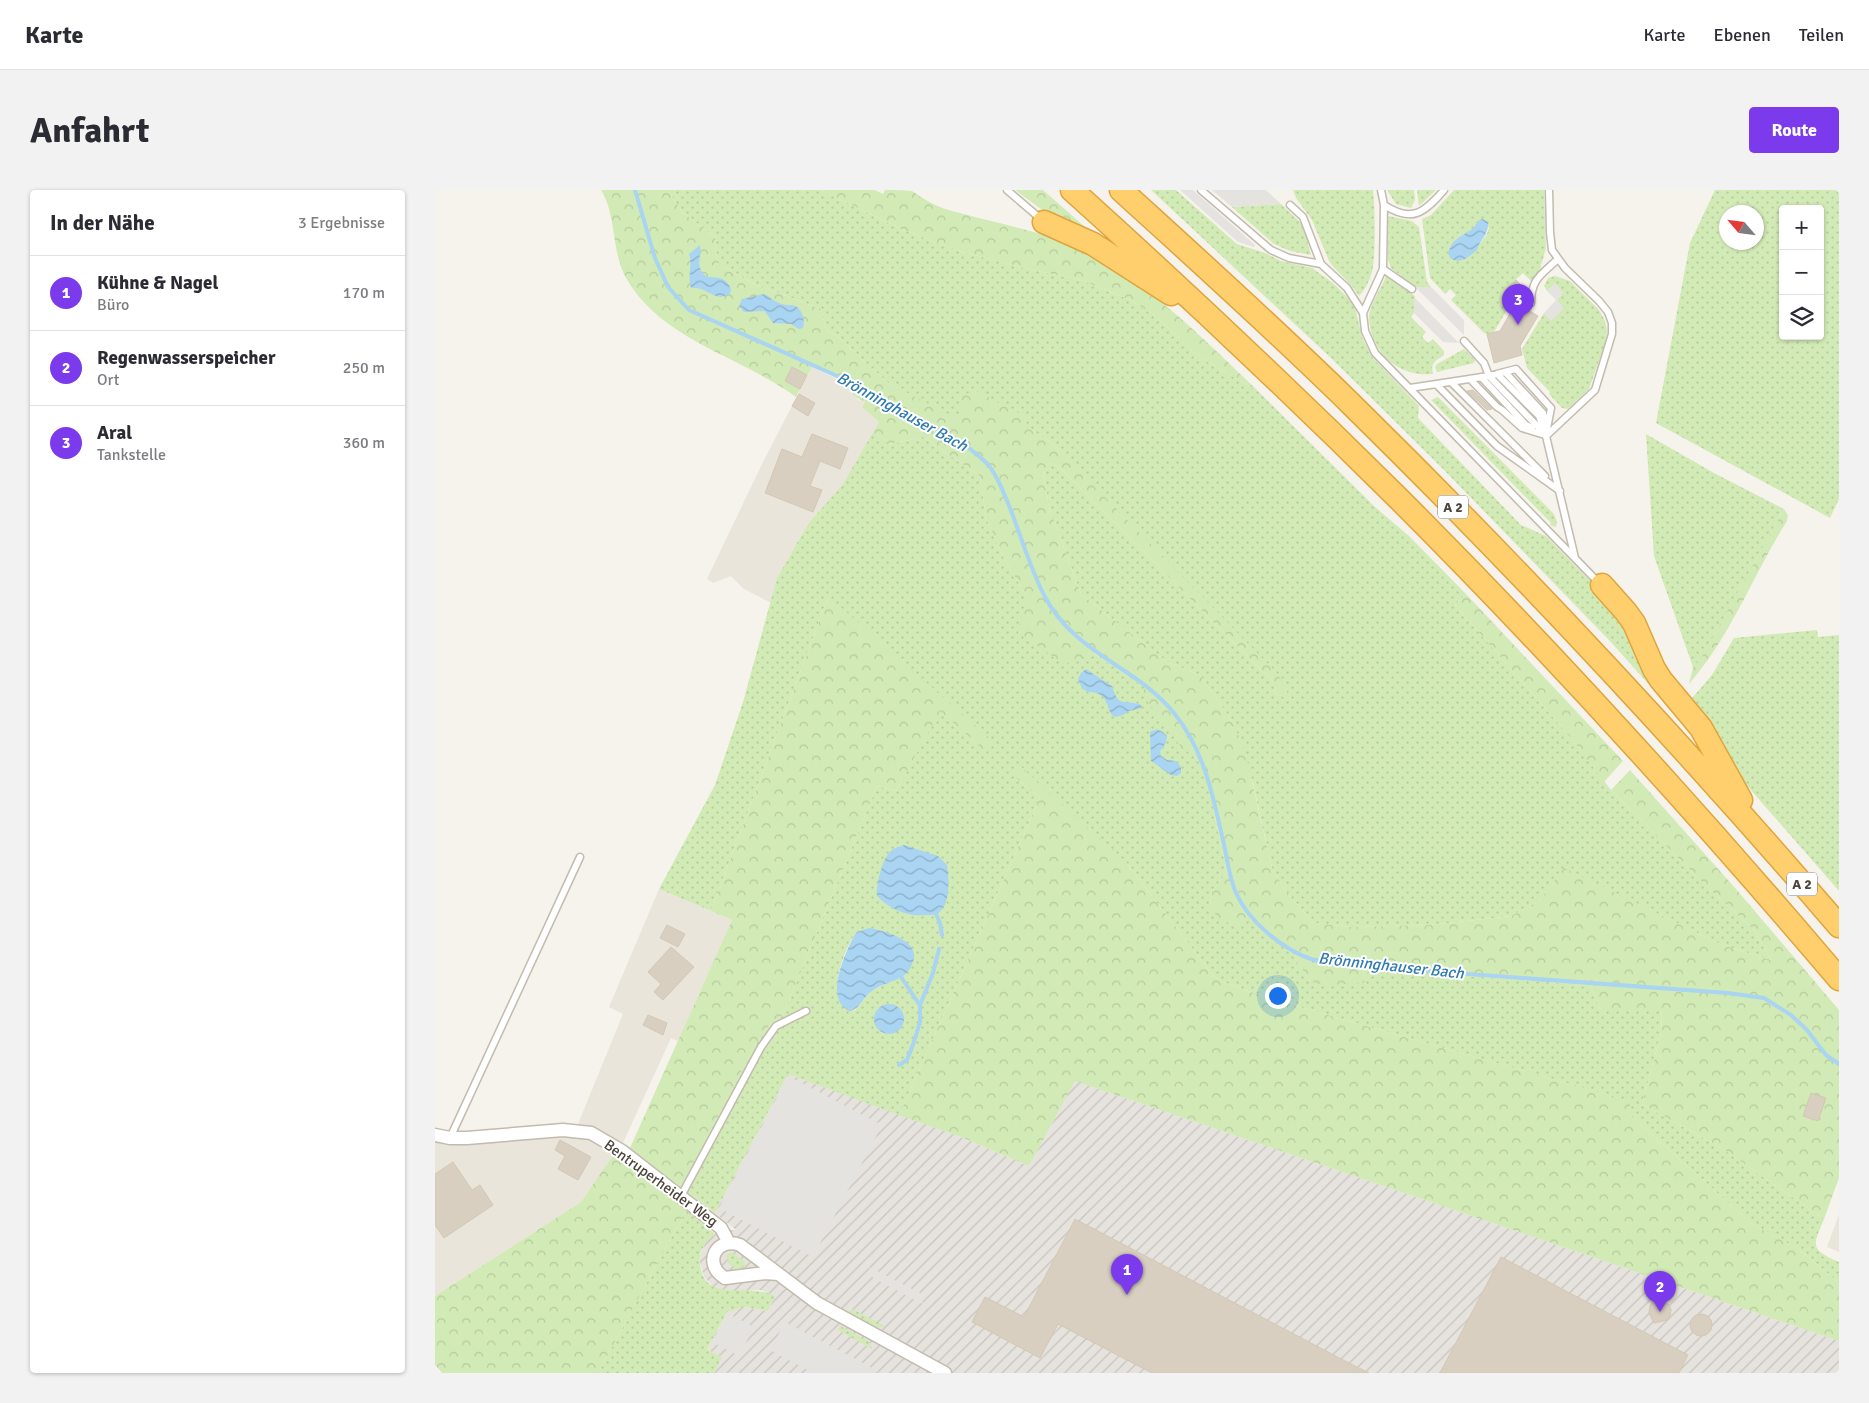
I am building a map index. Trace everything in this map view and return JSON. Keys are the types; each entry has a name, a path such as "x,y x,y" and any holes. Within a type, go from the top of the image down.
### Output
{"highway":[{"name":"A 2","path":"1072,190 1220,326 1399,499 1557,663 1666,780 1839,979"},
{"name":"A 2","path":"1121,190 1337,391 1506,560 1596,654 1766,841 1839,926"},
{"path":"1044,222 1093,244 1220,326"},
{"path":"1602,585 1634,623 1654,669 1701,728 1766,841"}],"street":[{"name":"Bentruperheider Weg","path":"435,1134 450,1138 467,1138 563,1130 591,1133 622,1151 681,1196 721,1228 729,1243"},
{"path":"778,1274 765,1272 729,1279 721,1275 713,1265 715,1252 729,1243 740,1245 822,1306 945,1373"}],"lane":[{"path":"1007,190 1044,222"},
{"path":"1201,190 1271,250 1289,258 1321,264"},
{"path":"1363,313 1383,269 1384,205 1381,190"},
{"path":"1384,205 1403,215 1413,214 1423,211 1444,190"},
{"path":"1546,436 1595,390 1612,334 1608,312 1558,259 1552,250 1549,190"},
{"path":"1290,204 1303,216 1321,264 1347,288 1363,313 1365,331 1375,354 1602,585"},
{"path":"1531,303 1531,288 1538,278 1558,259"},
{"path":"1383,269 1412,289"},
{"path":"1464,341 1484,364 1489,376 1546,436"},
{"path":"1410,388 1489,376 1516,369 1551,408 1546,436"},
{"path":"1497,374 1539,416 1546,436 1576,559"},
{"path":"1481,377 1526,425 1546,436"},
{"path":"1470,379 1497,408 1502,410 1522,428 1546,436"},
{"path":"1451,382 1560,491"},
{"path":"1437,385 1497,446 1560,491"},
{"path":"450,1138 580,857"},
{"path":"681,1196 761,1046 776,1026 806,1011"}],"shaded area":[{"path":"1180,190 1193,190 1255,245 1254,247 1238,242"},
{"path":"1212,190 1266,190 1281,204 1232,207"},
{"path":"1555,283 1563,293 1557,300 1564,308 1551,321 1544,313 1556,300 1547,291"},
{"path":"1415,287 1431,287 1464,320 1464,335"},
{"path":"1414,297 1459,343 1443,342 1414,313"},
{"path":"812,367 841,381 858,400 865,402 862,407 879,422 843,484 808,524 777,578 771,603 744,589 731,576 713,583 707,579 762,464"},
{"path":"659,889 732,920 678,1041 671,1038 623,1143 594,1128 578,1124 623,1014 609,1007"},
{"path":"788,1074 961,1137 1029,1166 1075,1081 1839,1341 1839,1373 714,1373 722,1358 707,1349 727,1312 745,1307 768,1311 775,1296 760,1290 727,1292 714,1287 704,1277 700,1256 705,1243 715,1234 727,1230 736,1230 715,1213"},
{"path":"788,1076 882,1125 813,1257 719,1208"},
{"path":"563,1135 590,1139 613,1155 581,1202 435,1296 435,1142 447,1145"},
{"path":"1839,1214 1839,1252 1827,1247"},
{"path":"869,1267 920,1293 923,1304 873,1278"},
{"path":"727,1313 754,1327 739,1356 712,1342"},
{"path":"785,1322 876,1370 875,1373 813,1373 770,1350"}],"green space":[{"path":"601,190 668,190 682,212 715,237 717,263 752,283 821,309 826,329 838,337 888,383 960,420 960,397 974,390 1025,416 1028,428 1052,443 1276,672 1291,699 1276,694 1272,681 1060,468 1048,463 1043,472 1049,507 1081,594 1167,662 1200,675 1233,723 1245,751 1272,868 1287,893 1314,923 1353,927 1430,925 1511,916 1539,901 1564,868 1722,945 1771,960 1754,930 1707,887 1611,790 1630,770 1736,889 1839,1010 1839,1178 1824,1219 1723,1149 1642,1104 1661,1033 1662,1009 1600,1009 1590,985 1399,971 1369,969 1364,983 1326,985 1311,982 1291,953 1266,934 1249,917 1244,926 1220,921 1210,906 1212,891 1227,872 1209,788 1197,753 1184,751 1144,697 1144,687 1093,653 1064,664 1018,633 1027,597 1004,558 986,518 980,476 923,437 890,444 873,432 879,422 862,407 865,402 857,398 841,381 831,375 812,367 796,397 751,370 681,333 641,300 626,278 618,257 610,211"},
{"path":"668,190 821,190 903,230 963,252 1081,280 1128,299 1153,314 1201,358 1258,391 1375,507 1409,536 1466,594 1455,605 1573,740 1611,790 1707,887 1754,930 1771,960 1722,945 1565,869 1539,901 1511,916 1430,925 1353,927 1314,923 1287,893 1272,868 1253,784 1233,723 1200,675 1167,662 1081,594 1049,507 1043,471 1048,463 1060,468 1272,681 1276,694 1291,699 1287,689 1052,443 1028,428 960,421 888,383 838,337 826,329 821,309 752,283 717,263 715,237 682,212"},
{"path":"821,190 875,190 883,194 885,190 912,191 944,208 1040,234 1074,246 1113,268 1158,299 1179,316 1258,391 1201,358 1153,314 1128,299 1081,280 963,252 903,230"},
{"path":"1015,190 1043,190 1101,241 1045,212"},
{"path":"1151,190 1176,190 1237,244 1265,253 1281,261 1312,268 1333,283 1349,299 1356,311 1362,337 1372,357 1419,406 1418,418 1521,525 1546,536 1608,599 1670,708 1609,640 1445,471 1331,358"},
{"path":"1293,190 1373,190 1375,231 1372,272 1369,282 1359,296 1329,261 1312,220 1296,198"},
{"path":"1387,190 1414,190 1415,200 1411,208 1396,204"},
{"path":"1417,190 1436,190 1419,206"},
{"path":"1454,190 1544,190 1546,248 1539,273 1531,281 1523,273 1507,288 1515,296 1494,332 1486,334 1483,332 1451,300 1456,295 1450,289 1445,294 1430,278 1422,219 1431,215","holes":["1489,227 1487,234 1478,246 1448,250 1465,233"]},
{"path":"1715,190 1839,190 1839,499 1830,518 1656,423 1690,243"},
{"path":"1281,204 1301,223 1311,255 1290,251 1274,244 1232,207"},
{"path":"1388,216 1412,221 1419,227 1427,282 1431,287 1415,287 1391,268 1388,260"},
{"path":"1386,276 1415,296 1414,313 1411,317 1426,332 1422,337 1428,343 1433,339 1444,351 1444,355 1433,364 1433,374 1412,373 1394,364 1386,358 1375,341 1371,331 1369,316"},
{"path":"1555,276 1570,281 1599,310 1607,330 1606,341 1589,389 1568,409 1562,408 1549,394 1550,392 1527,368 1522,349 1544,313 1551,320 1557,300 1563,293 1555,284 1547,291 1544,286 1548,278"},
{"path":"1464,349 1475,360 1474,363 1437,372 1435,367 1437,364"},
{"path":"1438,397 1554,514 1557,522 1556,527 1550,525 1551,523 1431,400"},
{"path":"873,432 890,444 923,437 980,476 986,518 1004,558 1027,597 1093,653 1144,687 1197,752 1209,788 1227,872 1212,891 1210,906 1249,917 1266,934 1291,953 1311,982 1369,969 1590,985 1600,1009 1662,1008 1661,1033 1642,1104 1723,1149 1824,1219 1817,1235 1816,1246 1822,1254 1839,1262 1839,1283 1800,1250 1751,1223 1630,1115 1629,1101 1268,998 1220,981 1211,973 1126,862 1013,775 1040,798 899,1115 788,1074 715,1213 681,1187 757,1042 770,1024 783,1015 877,786 896,791 940,710 985,751 827,600 711,911 659,889 715,785 743,702 777,578 808,524 843,484","holes":["857,932 901,977 872,990 855,1010 850,1011 842,1005 838,997 837,986 842,961"]},
{"path":"1646,434 1714,473 1784,509 1700,661 1693,667 1654,556"},
{"path":"1784,509 1788,515 1787,521 1717,646 1689,684 1693,667 1700,660"},
{"path":"1466,594 1623,761 1604,782 1573,740 1455,605"},
{"path":"827,600 835,602 993,741 985,751 940,711 896,791 877,786 783,1015 770,1024 757,1042 681,1187 630,1148 732,920 711,911"},
{"path":"1817,630 1818,637 1839,635 1839,891 1743,781 1711,723 1692,698 1712,675 1734,638"},
{"path":"1018,764 1126,862 1211,973 1220,981 1268,998 1630,1101 1630,1115 1751,1223 1800,1250 1839,1283 1839,1341 1075,1081 1029,1166 961,1137 899,1115 1040,798 1013,775"},
{"path":"613,1155 686,1210 598,1373 442,1373 435,1365 435,1296 581,1202"},
{"path":"686,1210 715,1234 701,1251 700,1264 703,1277 710,1284 719,1288 765,1292 775,1296 768,1311 745,1307 727,1312 707,1349 722,1358 714,1373 598,1373"},
{"path":"730,1253 745,1262 745,1267 735,1269 729,1264 726,1255"},
{"path":"852,1309 885,1326 877,1328 849,1313"},
{"path":"840,1326 870,1342 872,1349 838,1330"}],"water":[{"path":"1483,219 1488,222 1488,226 1486,234 1477,250 1461,260 1457,261 1450,258 1449,249 1454,242"},
{"path":"700,245 700,269 708,277 720,278 728,283 731,289 730,294 719,297 702,289 691,288 689,254"},
{"path":"764,294 782,304 798,308 803,316 803,328 799,329 791,324 773,323 764,311 744,312 739,306 742,299"},
{"path":"1086,669 1112,686 1120,701 1135,703 1141,705 1142,708 1115,717 1112,715 1103,697 1086,691 1080,685 1078,679"},
{"path":"1157,729 1167,736 1166,743 1160,751 1161,756 1167,760 1176,761 1181,767 1181,773 1177,776 1171,775 1151,761 1150,732"},
{"path":"904,845 938,856 947,865 947,898 942,909 937,914 912,915 887,905 877,896 880,873 886,857 892,850"},
{"path":"869,928 901,938 908,943 914,956 912,964 905,975 876,989 856,1008 850,1011 842,1006 838,997 838,976 854,936 857,932"},
{"path":"889,1004 900,1008 904,1019 900,1030 889,1034 878,1030 874,1019 878,1008"}],"building":[{"path":"1516,280 1524,288 1515,296 1507,288"},
{"path":"1516,303 1538,316 1520,346 1522,355 1494,363 1487,334 1500,331"},
{"path":"792,367 807,375 800,389 785,381"},
{"path":"1473,390 1492,409 1487,410 1467,391"},
{"path":"799,394 815,403 808,416 792,406"},
{"path":"812,434 848,448 840,469 820,461 810,486 822,490 813,512 765,493 782,449 802,457"},
{"path":"667,925 685,934 678,947 660,938"},
{"path":"671,947 694,967 663,1000 654,992 661,984 648,972"},
{"path":"648,1015 667,1023 663,1035 643,1025"},
{"path":"1811,1093 1826,1098 1818,1121 1803,1116"},
{"path":"560,1140 591,1157 578,1180 558,1169 565,1156 555,1150"},
{"path":"453,1162 472,1190 480,1185 493,1205 444,1238 435,1225 435,1174"},
{"path":"1075,1219 1369,1373 1152,1373 1058,1324 1040,1358 972,1322 985,1297 1024,1317"},
{"path":"1501,1257 1688,1355 1679,1373 1440,1373"},
{"path":"1661,1299 1669,1305 1671,1310 1670,1316 1667,1320 1654,1323 1649,1313 1650,1306 1652,1302"},
{"path":"1701,1314 1709,1317 1712,1325 1709,1333 1701,1336 1693,1333 1690,1325 1693,1317"}],"waterway":[{"name":"Brönninghauser Bach","path":"635,190 655,258 668,287 689,310 846,380 961,442 990,467 1003,492 1039,585 1057,615 1088,646 1159,697 1185,728 1194,744 1207,778 1236,893 1258,925 1291,950 1321,962 1344,965 1728,993 1764,998 1791,1015 1807,1030 1826,1055 1839,1064"},
{"path":"936,914 942,935"},
{"path":"899,1065 907,1060 914,1042 920,1022 920,1005 933,973 939,949"},
{"path":"901,977 919,1004"}],"place":[{"name":"Aral","path":"1518,325"},
{"name":"Kühne & Nagel","path":"1127,1295"},
{"name":"Regenwasserspeicher","path":"1660,1312"}]}
